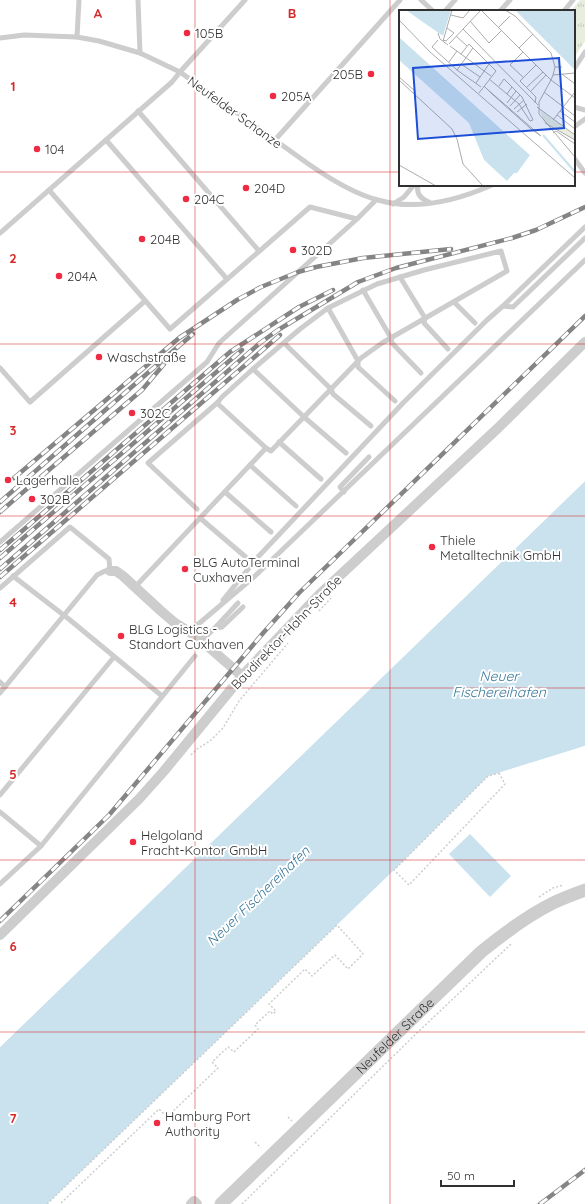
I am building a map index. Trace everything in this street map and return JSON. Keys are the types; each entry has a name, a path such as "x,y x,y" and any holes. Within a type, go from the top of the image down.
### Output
{"street":[{"name":"Baudirektor-Hahn-Straße","path":"0,935 139,798 164,771 242,676 320,595 498,428 585,342"},
{"path":"110,571 116,571 123,576 175,623 201,641 242,676"},
{"name":"Neufelder Straße","path":"221,1204 481,952 522,921 541,909 585,890"}],"lane":[{"path":"77,37 79,0"},
{"path":"138,0 140,53"},
{"path":"0,38 24,35 77,37 99,41 140,53 180,72 244,0"},
{"path":"275,140 400,0"},
{"path":"421,0 432,10"},
{"path":"446,10 455,0"},
{"path":"501,10 510,0"},
{"path":"565,10 573,0"},
{"path":"575,67 585,52"},
{"name":"Neufelder Schanze","path":"0,233 172,82 180,72 328,177 376,200 393,204 432,204 472,194 490,186"},
{"path":"575,107 585,110"},
{"path":"138,111 259,251"},
{"path":"575,126 585,119"},
{"path":"106,140 227,279"},
{"path":"575,159 585,173"},
{"path":"393,204 404,197 413,186"},
{"path":"418,186 419,196 424,201 432,204"},
{"path":"49,190 170,329 310,207 357,219"},
{"path":"0,542 207,362 219,343 357,219 376,200"},
{"path":"216,608 257,558 403,403 487,320 585,227"},
{"path":"503,306 513,307 585,238"},
{"path":"196,509 148,464 217,403 222,396 300,329 328,308 377,284 500,251 507,271 391,338 358,361 271,451 217,403"},
{"path":"189,632 255,576 585,260"},
{"path":"400,277 425,318 424,323 448,349"},
{"path":"363,290 391,338 392,343 422,373"},
{"path":"0,368 30,402 145,300"},
{"path":"454,302 475,323"},
{"path":"328,308 358,361 358,367 396,401"},
{"path":"284,343 331,389 333,394 371,426"},
{"path":"253,369 304,417 346,453"},
{"path":"279,442 321,479"},
{"path":"135,587 266,448"},
{"path":"344,492 340,487 368,457"},
{"path":"250,465 296,506"},
{"path":"225,492 271,532"},
{"path":"200,518 248,559"},
{"path":"0,588 70,527 109,559 110,571 105,571 97,575 0,693"},
{"path":"13,576 162,696"},
{"path":"201,641 216,628 222,627 240,605"},
{"path":"0,884 41,846 195,656"},
{"path":"0,795 114,657"},
{"path":"0,682 5,687"},
{"path":"0,812 41,846"}],"path":[{"path":"314,615 336,594"},
{"path":"186,760 197,749 210,741 223,728 239,701 288,644"},
{"path":"499,773 505,784 409,885 401,876 394,870 488,776 499,773"},
{"path":"47,1204 337,925 364,954 348,969 335,955 312,976 305,969 269,1004 276,1011 273,1014 270,1011 255,1025 258,1029 234,1052 228,1046 212,1062 218,1068 214,1072 167,1117 159,1109 60,1204"},
{"path":"242,1204 419,1031 515,940"}],"green space":[{"path":"580,0 585,0 585,41 575,56 575,10 572,10"}],"water":[{"name":"Neuer Fischereihafen","path":"585,481 585,746 488,776 394,870 47,1204 0,1204 0,1047"},
{"path":"470,834 511,876 490,897 449,854"}],"pier":[{"path":"585,479 585,481 0,1047 0,1045"},
{"path":"585,746 585,748 500,775 499,773"}],"railway":[{"path":"0,569 260,343 278,330 358,282 396,268 512,238 536,230 585,207"},
{"path":"14,478 179,338 237,300 261,287 298,272 316,267 363,258 451,249"},
{"path":"0,550 230,352 299,307 333,290"},
{"path":"0,921 109,815 264,632 299,593 585,316"},
{"path":"0,502 193,334"},
{"path":"0,577 280,335"},
{"path":"0,558 242,350"},
{"path":"0,512 142,390 164,364"},
{"path":"540,1204 585,1170"}],"place":[{"name":"105B","path":"187,33"},
{"name":"205B","path":"371,74"},
{"name":"205A","path":"273,96"},
{"name":"104","path":"37,149"},
{"name":"204D","path":"246,188"},
{"name":"204C","path":"186,199"},
{"name":"204B","path":"142,239"},
{"name":"302D","path":"293,250"},
{"name":"204A","path":"59,276"},
{"name":"Waschstraße","path":"99,357"},
{"name":"302C","path":"132,413"},
{"name":"Lagerhalle","path":"8,480"},
{"name":"302B","path":"32,499"},
{"name":"Thiele Metalltechnik GmbH","path":"432,547"},
{"name":"BLG AutoTerminal Cuxhaven","path":"185,569"},
{"name":"BLG Logistics - Standort Cuxhaven","path":"121,636"},
{"name":"Helgoland Fracht-Kontor GmbH","path":"133,842"},
{"name":"Hamburg Port Authority","path":"157,1123"}]}
